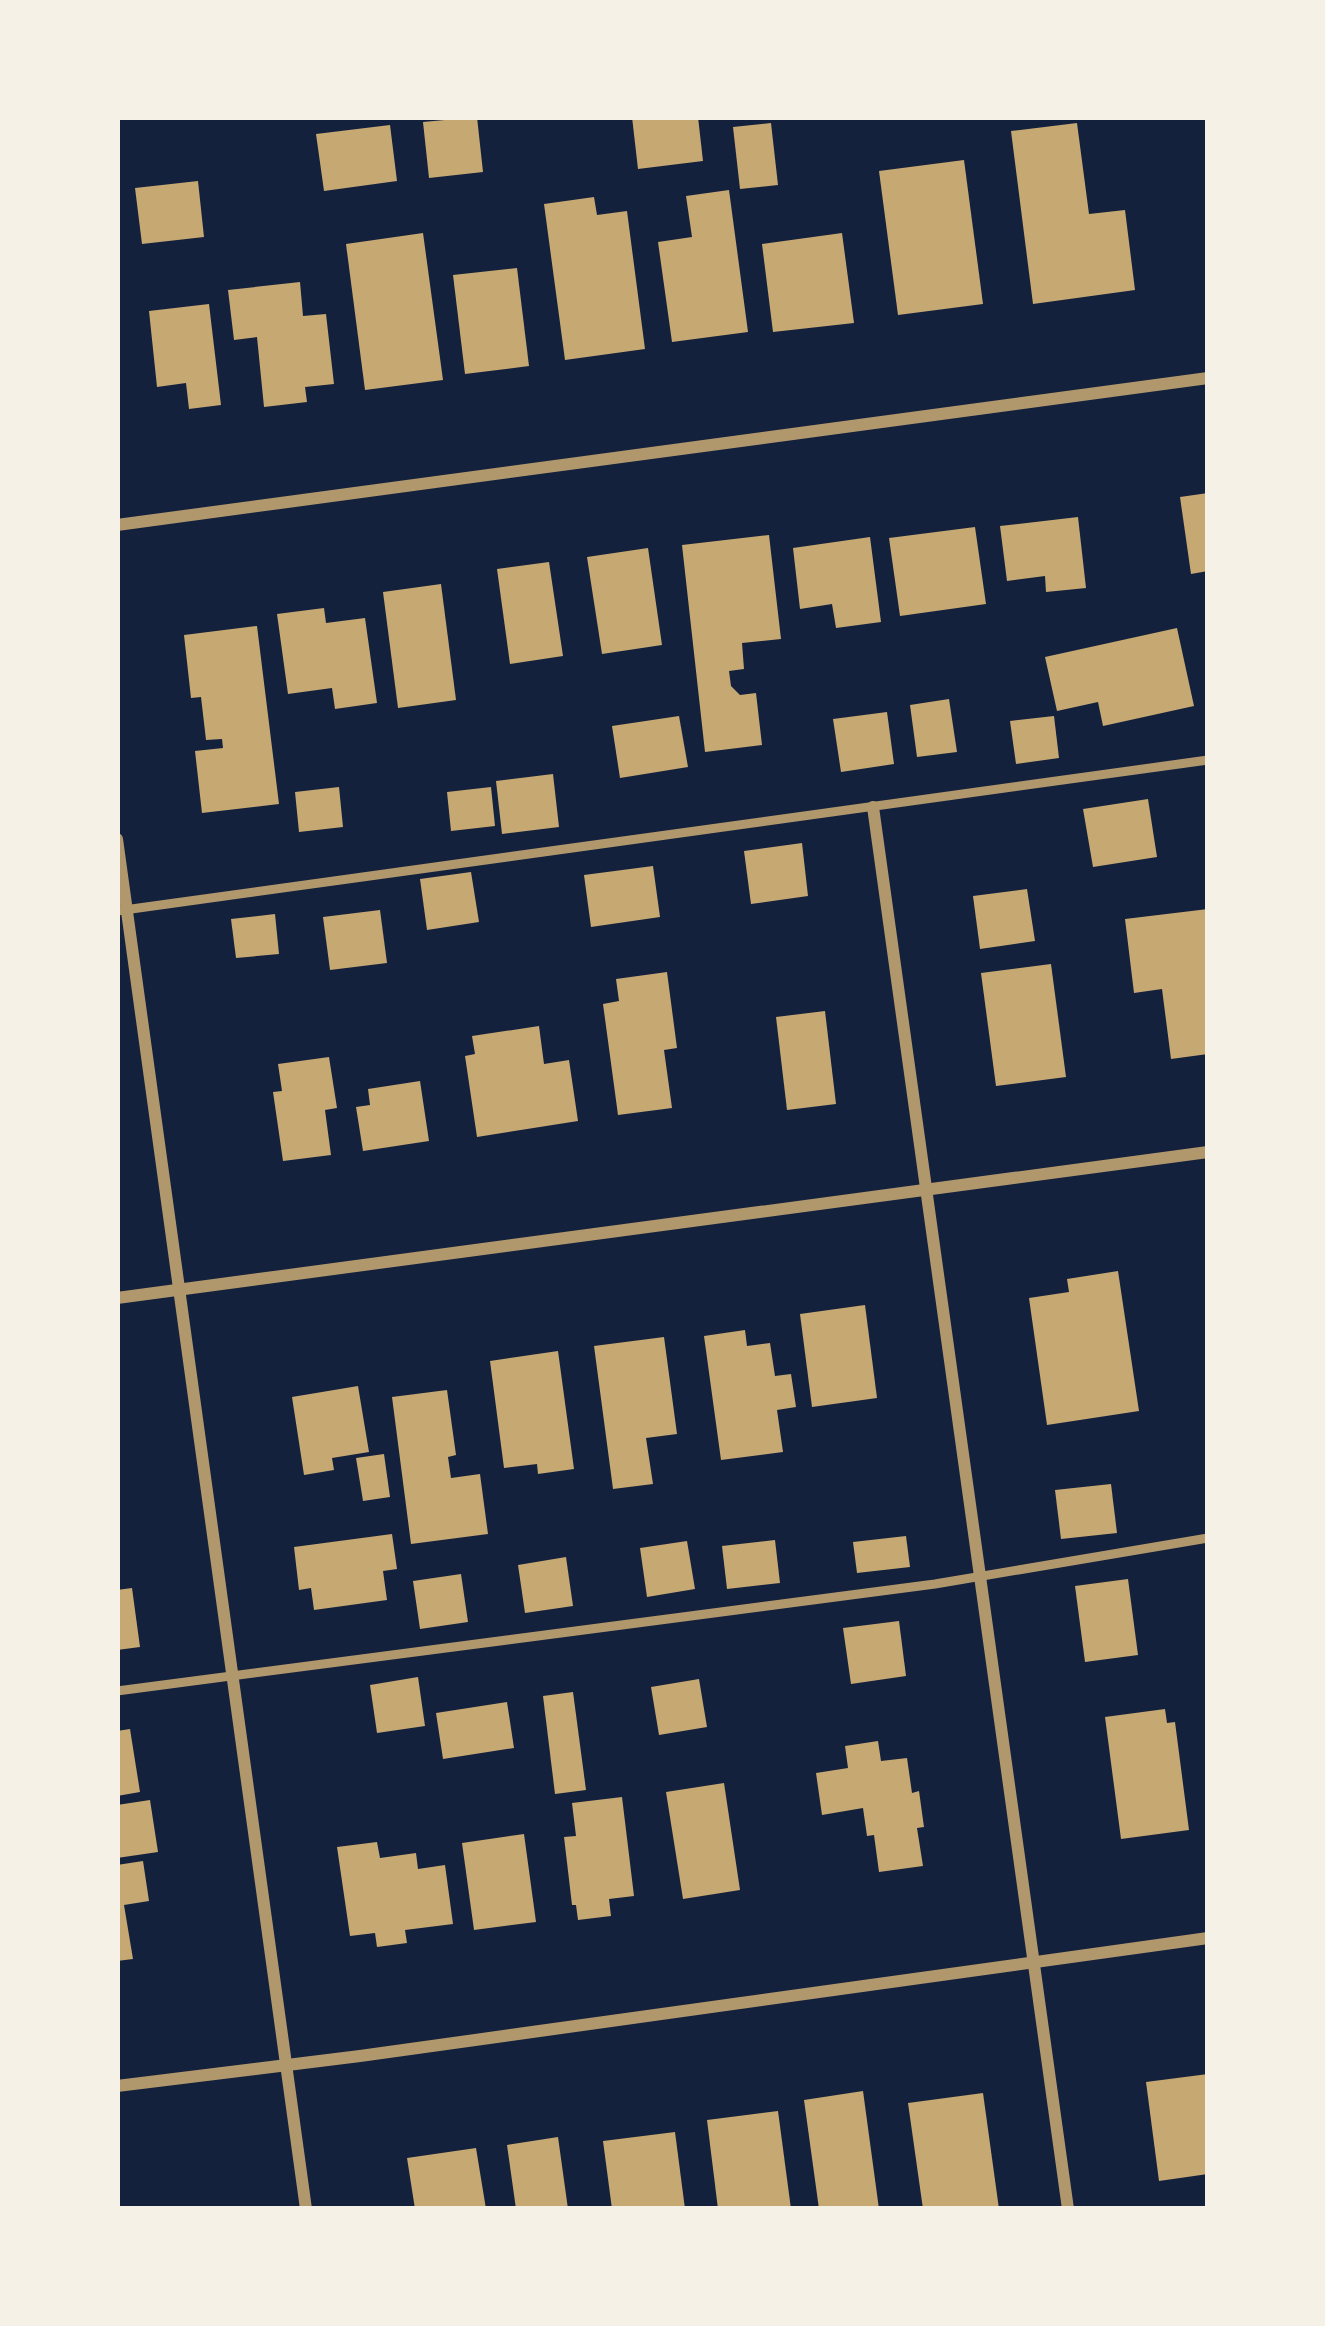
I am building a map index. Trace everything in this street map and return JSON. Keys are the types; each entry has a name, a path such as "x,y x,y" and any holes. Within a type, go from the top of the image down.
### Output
{"street":[{"path":"117,525 1208,378"},
{"path":"873,807 1068,2209"},
{"path":"117,839 121,911 306,2209"},
{"path":"117,1298 1208,1152"},
{"path":"117,2086 1208,1938"}],"lane":[{"path":"121,911 1208,760"},
{"path":"117,1691 980,1577 1208,1538"}],"building":[{"path":"477,117 483,172 429,178 423,122"},
{"path":"632,117 698,117 703,161 638,169"},
{"path":"771,123 778,185 740,189 733,127"},
{"path":"1077,123 1089,214 1125,210 1135,290 1033,304 1011,131"},
{"path":"390,125 397,181 324,191 316,134"},
{"path":"964,160 983,304 898,315 879,171"},
{"path":"198,181 204,237 142,244 135,188"},
{"path":"729,190 748,332 672,342 658,242 692,237 686,196"},
{"path":"594,197 597,215 627,211 645,349 565,360 544,204"},
{"path":"423,233 443,380 365,390 346,244"},
{"path":"842,233 854,323 773,332 762,244"},
{"path":"517,268 529,366 465,374 453,275"},
{"path":"300,282 303,316 326,314 334,384 305,387 307,402 264,407 257,337 234,340 228,290"},
{"path":"209,304 221,405 189,409 186,383 157,387 149,311"},
{"path":"1208,493 1208,571 1191,574 1180,497"},
{"path":"1078,517 1086,588 1046,592 1045,576 1007,581 1000,526"},
{"path":"975,527 986,604 900,616 889,538"},
{"path":"769,535 781,639 742,643 744,669 729,671 731,686 740,695 756,693 762,745 705,752 682,545"},
{"path":"870,537 881,622 836,628 832,604 800,609 793,548"},
{"path":"648,548 662,645 602,654 587,557"},
{"path":"549,562 563,656 510,664 497,569"},
{"path":"441,584 456,700 398,708 383,592"},
{"path":"324,608 326,623 365,618 377,703 335,709 332,688 288,694 277,614"},
{"path":"257,626 279,804 202,813 195,751 223,748 222,739 206,740 201,697 191,698 184,635"},
{"path":"1177,628 1194,706 1103,726 1098,702 1057,711 1045,657"},
{"path":"949,699 957,752 917,757 910,705"},
{"path":"887,712 894,764 841,772 833,719"},
{"path":"679,716 688,767 620,778 612,726"},
{"path":"1054,716 1059,758 1016,764 1010,721"},
{"path":"553,774 559,827 502,834 496,781"},
{"path":"339,787 343,827 299,832 295,792"},
{"path":"491,787 495,826 451,831 447,792"},
{"path":"1148,799 1157,857 1093,867 1083,809"},
{"path":"802,843 808,896 751,904 744,851"},
{"path":"653,866 660,917 591,927 584,875"},
{"path":"471,872 479,922 427,930 420,879"},
{"path":"1027,889 1035,941 980,949 973,896"},
{"path":"1208,909 1208,1054 1171,1059 1162,989 1134,993 1125,919"},
{"path":"380,910 387,963 330,970 323,917"},
{"path":"275,914 279,954 236,958 231,919"},
{"path":"1051,964 1066,1077 996,1086 981,973"},
{"path":"667,972 677,1048 664,1050 672,1108 618,1115 603,1004 619,1001 616,979"},
{"path":"825,1011 836,1104 787,1110 776,1017"},
{"path":"539,1026 544,1064 569,1060 578,1121 477,1137 465,1056 475,1054 472,1036"},
{"path":"329,1057 337,1108 325,1110 331,1155 283,1161 273,1092 282,1091 278,1064"},
{"path":"420,1081 429,1141 363,1151 356,1107 370,1105 368,1089"},
{"path":"1118,1271 1139,1411 1047,1425 1029,1298 1069,1292 1067,1279"},
{"path":"865,1305 877,1398 812,1407 800,1314"},
{"path":"745,1330 747,1346 770,1343 775,1376 791,1374 796,1407 777,1410 783,1452 721,1460 704,1336"},
{"path":"664,1337 677,1434 646,1438 653,1484 613,1489 594,1346"},
{"path":"558,1351 574,1469 538,1474 537,1464 504,1468 490,1361"},
{"path":"358,1386 369,1452 332,1458 334,1470 304,1475 292,1397"},
{"path":"447,1390 456,1455 448,1457 451,1478 480,1474 488,1534 411,1544 392,1397"},
{"path":"384,1454 390,1497 363,1501 356,1458"},
{"path":"1111,1484 1117,1533 1061,1539 1055,1490"},
{"path":"392,1534 397,1569 383,1571 387,1600 314,1610 311,1588 299,1590 294,1547"},
{"path":"906,1536 910,1567 857,1573 853,1542"},
{"path":"775,1540 780,1583 727,1589 722,1546"},
{"path":"687,1541 695,1589 647,1597 640,1548"},
{"path":"566,1557 573,1606 525,1613 518,1565"},
{"path":"461,1574 468,1622 420,1629 413,1581"},
{"path":"1128,1579 1138,1655 1085,1662 1075,1586"},
{"path":"132,1588 140,1647 117,1650 117,1590"},
{"path":"899,1621 906,1676 851,1684 843,1628"},
{"path":"418,1677 425,1726 377,1733 370,1685"},
{"path":"699,1679 707,1727 659,1735 651,1687"},
{"path":"573,1692 586,1790 555,1794 543,1696"},
{"path":"507,1702 514,1748 443,1759 436,1713"},
{"path":"1165,1709 1167,1723 1175,1722 1189,1830 1121,1839 1105,1717"},
{"path":"130,1729 140,1792 117,1796 117,1731"},
{"path":"878,1741 881,1761 907,1758 912,1793 919,1791 924,1827 917,1828 923,1866 879,1872 874,1835 867,1836 863,1808 822,1815 816,1773 848,1768 845,1746"},
{"path":"724,1783 740,1890 683,1899 666,1792"},
{"path":"622,1797 634,1896 609,1899 611,1916 578,1920 564,1837 576,1836 572,1803"},
{"path":"150,1800 158,1852 117,1858 117,1805"},
{"path":"524,1834 536,1922 474,1930 462,1843"},
{"path":"377,1842 380,1858 416,1853 418,1869 445,1865 453,1924 405,1930 407,1943 377,1947 375,1933 350,1936 337,1847"},
{"path":"143,1861 149,1901 124,1905 133,1959 117,1961 117,1865"},
{"path":"1208,2074 1208,2174 1159,2181 1146,2082"},
{"path":"863,2091 879,2209 819,2209 804,2100"},
{"path":"983,2093 999,2209 923,2209 908,2103"},
{"path":"778,2111 791,2209 718,2209 707,2120"},
{"path":"675,2132 685,2209 612,2209 603,2141"},
{"path":"558,2137 568,2209 516,2209 507,2145"},
{"path":"476,2148 486,2209 415,2209 407,2158"}]}
